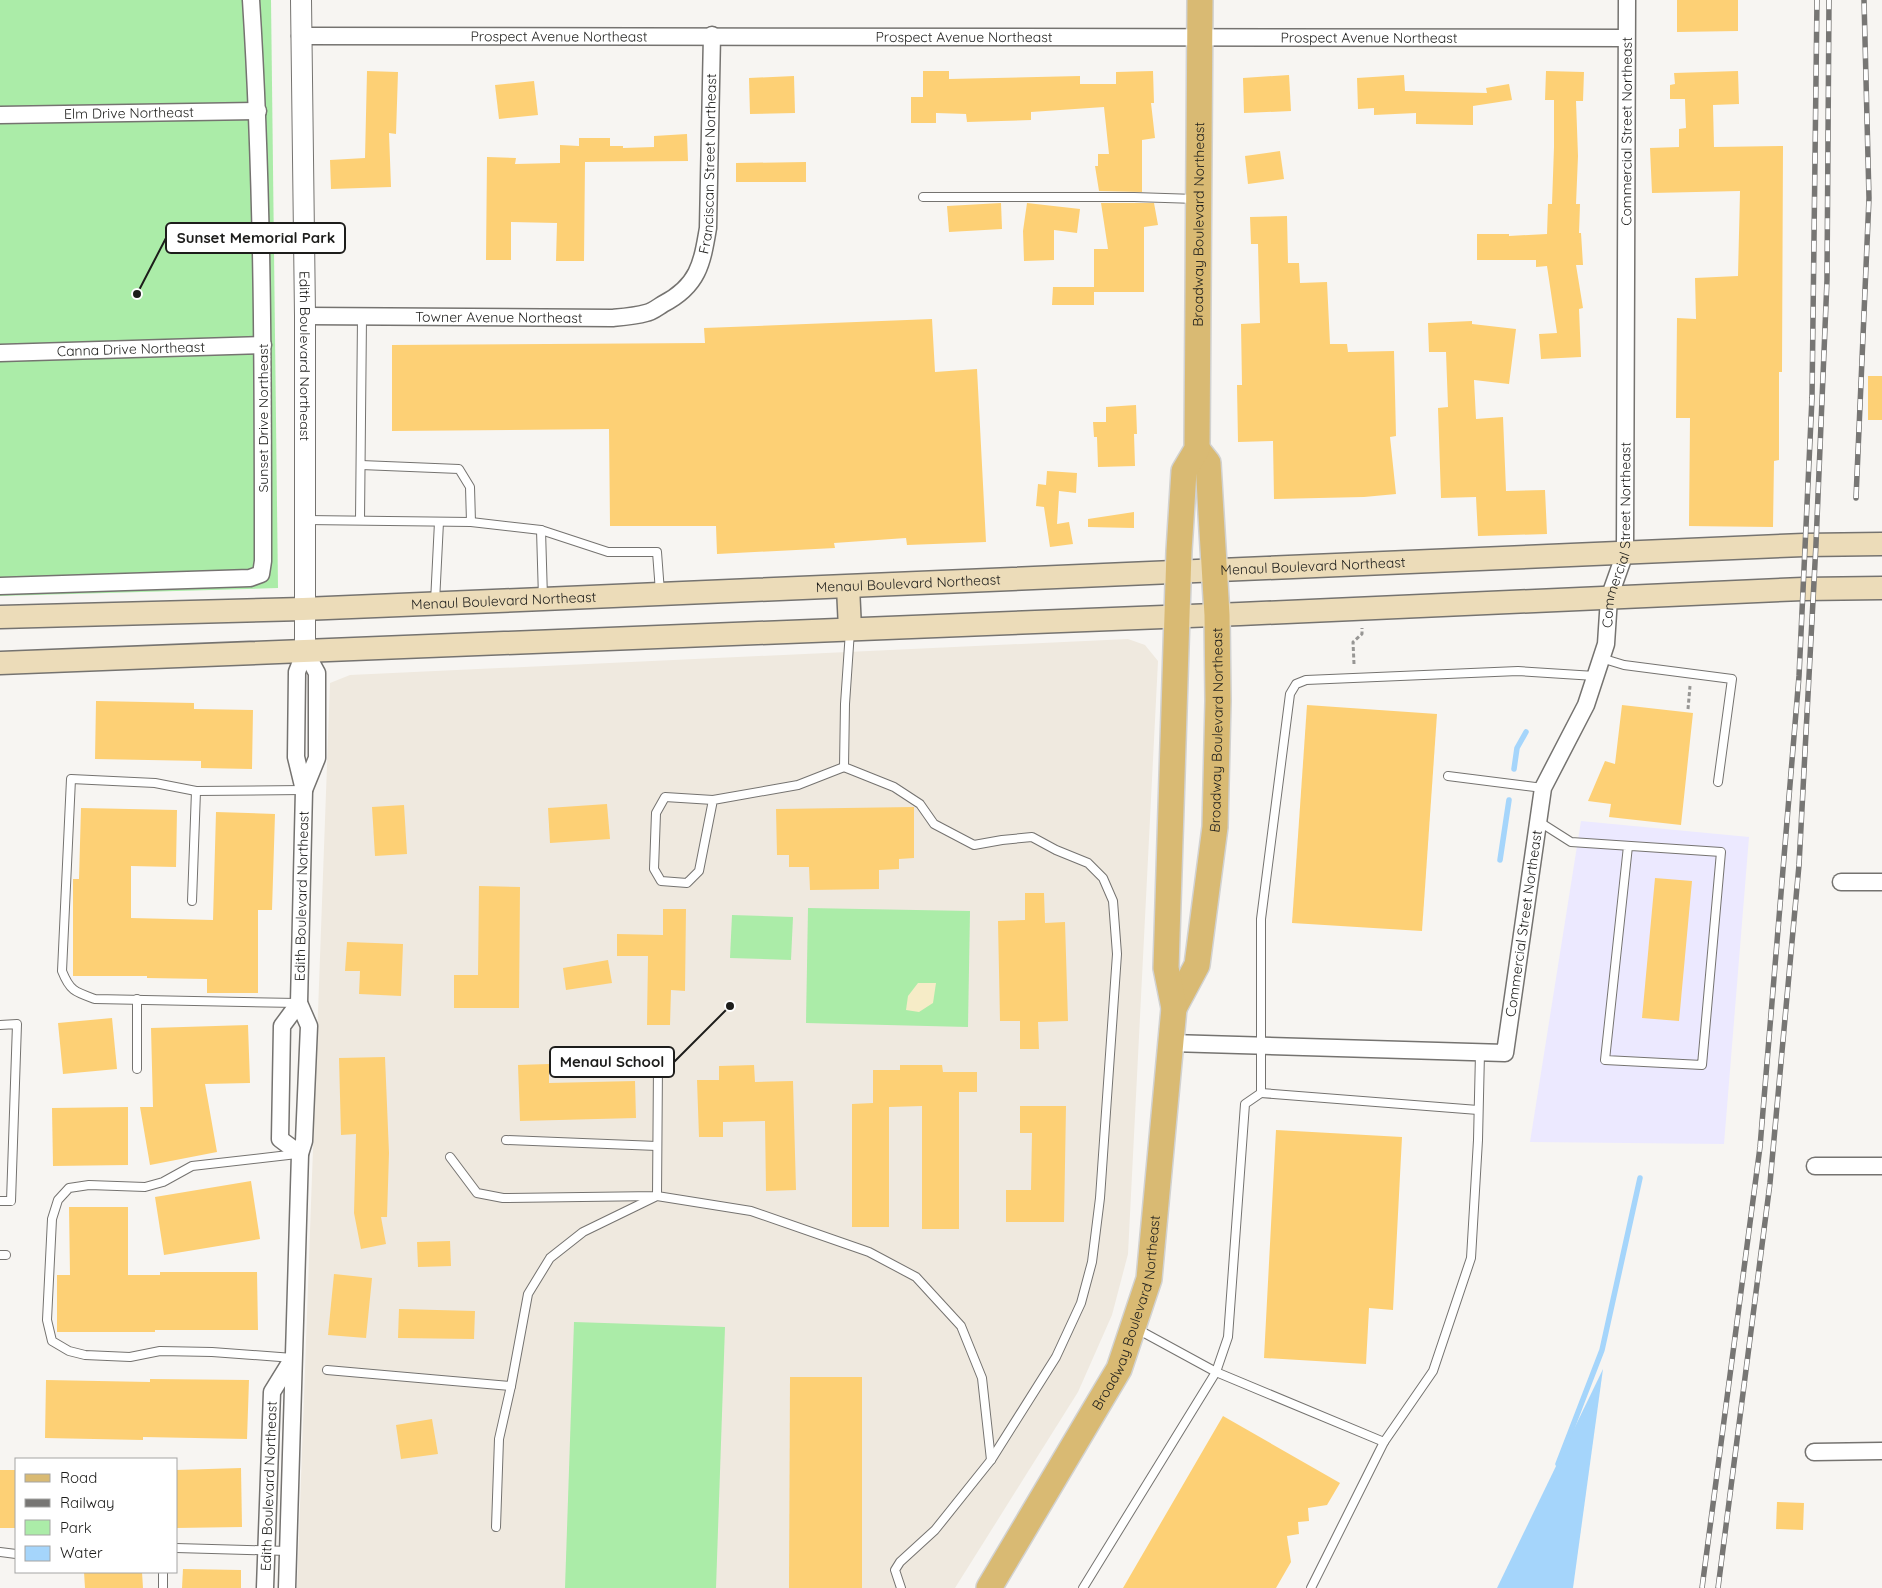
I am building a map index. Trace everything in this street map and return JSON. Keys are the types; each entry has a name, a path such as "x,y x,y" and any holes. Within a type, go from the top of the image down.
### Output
{"main road":[{"name":"Broadway Boulevard Northeast","path":"989,1588 1119,1369 1149,1279 1174,1008 1166,968 1178,573 1184,471 1197,449 1200,0"},
{"name":"Broadway Boulevard Northeast","path":"1174,1008 1197,966 1214,827 1218,701 1217,615 1208,463 1197,449"},
{"name":"Menaul Boulevard Northeast","path":"0,617 304,609 1178,573 1816,544 1882,544"},
{"path":"848,587 850,629"},
{"path":"0,663 1217,615 1814,589 1882,588"}],"street":[{"name":"Sunset Drive Northeast","path":"0,586 250,578 261,574 263,552 263,345 258,111 251,0"},
{"name":"Edith Boulevard Northeast","path":"287,1588 300,1154 304,1141 309,1026 299,1003 304,790 296,758 306,739 297,672 304,651 305,316 301,0"},
{"name":"Commercial Street Northeast","path":"1480,1052 1505,1053 1543,788 1586,705 1606,644 1609,598 1625,553 1627,0"},
{"name":"Prospect Avenue Northeast","path":"300,36 712,35 1626,38"},
{"name":"Franciscan Street Northeast","path":"686,289 697,274 704,252 708,228 712,35"},
{"name":"Elm Drive Northeast","path":"0,115 258,111"},
{"name":"Towner Avenue Northeast","path":"305,316 612,318 647,313 674,299 686,289"},
{"name":"Canna Drive Northeast","path":"0,352 263,345"},
{"path":"1842,882 1882,882"},
{"path":"299,1003 282,1026 280,1139 300,1154"},
{"path":"1171,1042 1480,1052"},
{"path":"1815,1166 1882,1166"},
{"name":"Edith Boulevard Northeast","path":"265,1588 272,1392 293,1358"},
{"path":"1814,1452 1882,1451"}],"lane":[{"path":"923,197 1144,197 1198,199"},
{"path":"360,520 362,317"},
{"path":"361,465 459,469 470,487 471,522"},
{"path":"304,520 471,522 541,530 608,552 657,552 660,594"},
{"path":"435,603 439,522"},
{"path":"541,530 543,599"},
{"path":"844,767 845,704 850,629"},
{"path":"1601,658 1624,665 1732,679 1718,782"},
{"path":"1261,1093 1261,919 1290,694 1296,684 1306,680 1518,671 1595,676"},
{"path":"713,800 699,871 687,883 661,881 654,869 656,813 666,797 713,800 798,785 844,767 894,787 920,804 934,824 974,845 1032,837 1088,864 1104,878 1113,901 1117,954 1100,1198 1092,1262 1081,1302 1056,1358 991,1460 935,1530 900,1562 895,1570 901,1588"},
{"path":"1448,776 1543,788"},
{"path":"299,1003 95,999 78,993 68,986 62,971 71,779 155,783 196,792 304,790"},
{"path":"192,901 196,792"},
{"path":"1538,821 1571,842 1721,852 1702,1065 1605,1060 1628,846"},
{"path":"137,1069 138,1000"},
{"path":"0,1025 17,1024 11,1201 0,1200"},
{"path":"1311,1588 1384,1442 1433,1371 1471,1258 1480,1052"},
{"path":"656,1196 658,1065"},
{"path":"1083,1588 1216,1372 1228,1337 1245,1104 1261,1093 1478,1110"},
{"path":"506,1140 657,1146"},
{"path":"293,1358 212,1352 160,1351 130,1357 85,1355 69,1351 52,1341 46,1320 52,1218 58,1200 68,1188 89,1185 145,1187 164,1182 192,1166 300,1154"},
{"path":"450,1157 477,1193 503,1198 656,1196 751,1211 869,1252 916,1277 961,1326 982,1378 991,1460"},
{"path":"496,1527 499,1439 528,1294 550,1258 583,1232 656,1196"},
{"path":"1133,1327 1216,1372 1384,1442"},
{"path":"327,1370 511,1386"},
{"path":"178,1548 288,1551"},
{"path":"0,1552 15,1554"},
{"path":"163,1573 164,1588"}],"path":[{"path":"1354,664 1353,642 1362,634 1362,625"},
{"path":"1688,709 1690,686"}],"shaded area":[{"path":"1128,639 1145,645 1158,661 1128,1254 1112,1315 1078,1392 955,1588 297,1588 330,683 350,675"},
{"path":"1581,821 1749,837 1724,1144 1530,1142"}],"green space":[{"path":"0,0 271,0 278,588 0,596"},
{"path":"808,908 970,911 968,1027 806,1023"},
{"path":"732,915 793,917 791,960 730,958"},
{"path":"574,1322 725,1327 716,1588 565,1588"}],"sand":[{"path":"918,983 936,983 933,1003 919,1012 906,1010 908,996"}],"water":[{"path":"1603,1369 1573,1588 1497,1588"}],"building":[{"path":"1677,0 1738,0 1738,31 1677,32"},
{"path":"367,71 398,72 396,134 389,133 391,187 331,189 330,160 365,158"},
{"path":"923,71 949,71 949,79 1080,76 1080,84 1116,84 1116,72 1153,71 1154,103 1151,103 1155,138 1142,140 1142,192 1099,191 1095,166 1098,166 1098,154 1109,154 1104,107 1031,112 1031,120 967,122 966,114 936,113 936,123 911,123 911,97 923,97"},
{"path":"1546,71 1584,72 1583,101 1576,101 1578,156 1576,204 1580,204 1579,233 1581,233 1583,265 1576,265 1583,308 1579,309 1581,357 1541,359 1539,334 1557,333 1547,266 1536,267 1536,260 1477,260 1477,234 1509,234 1509,236 1547,234 1548,204 1552,204 1554,100 1545,100"},
{"path":"1738,71 1739,104 1713,105 1714,147 1783,146 1782,372 1779,372 1779,460 1774,461 1773,527 1689,526 1690,418 1676,418 1677,318 1696,319 1695,278 1738,276 1740,191 1652,193 1650,148 1679,147 1679,129 1686,128 1685,99 1670,99 1670,85 1675,84 1674,73"},
{"path":"1289,75 1291,111 1244,113 1243,78"},
{"path":"1404,75 1405,91 1487,93 1486,88 1509,84 1512,100 1473,106 1473,125 1416,124 1416,113 1374,115 1374,108 1358,109 1357,78"},
{"path":"794,76 795,113 750,114 749,78"},
{"path":"534,81 538,115 499,119 495,85"},
{"path":"687,134 688,161 585,162 584,261 556,261 557,223 511,222 511,260 486,260 487,157 516,158 515,164 560,163 560,145 579,146 579,138 610,138 610,146 623,146 623,148 654,147 654,136"},
{"path":"1280,151 1284,179 1248,184 1245,156"},
{"path":"806,162 806,182 736,182 736,163"},
{"path":"1001,203 1002,229 949,232 947,206"},
{"path":"1027,203 1080,209 1077,233 1054,230 1054,260 1024,261 1023,231"},
{"path":"1101,203 1154,203 1158,225 1144,227 1144,292 1094,292 1094,249 1108,249"},
{"path":"1287,216 1288,263 1299,263 1300,283 1327,282 1330,344 1347,344 1348,352 1394,351 1396,436 1390,437 1396,494 1364,497 1274,499 1273,441 1238,442 1237,385 1242,385 1241,324 1260,323 1258,244 1251,244 1250,217"},
{"path":"1053,287 1094,287 1094,305 1052,305"},
{"path":"932,319 935,372 977,369 986,542 907,545 906,538 834,543 835,548 717,554 716,526 610,526 609,429 392,431 392,345 705,343 704,328"},
{"path":"1472,321 1472,324 1516,329 1509,384 1474,380 1476,419 1503,417 1506,491 1545,490 1547,534 1478,536 1476,497 1441,498 1438,408 1448,407 1446,352 1429,352 1428,323"},
{"path":"1868,376 1882,376 1882,420 1868,420"},
{"path":"1136,405 1137,434 1134,434 1135,466 1098,467 1097,437 1094,437 1093,422 1106,422 1106,407"},
{"path":"1047,471 1077,473 1076,493 1059,491 1057,524 1069,522 1073,544 1050,547 1044,507 1036,506 1038,484 1046,485"},
{"path":"1134,512 1134,528 1088,527 1088,519"},
{"path":"96,701 194,703 194,709 253,710 252,769 201,768 201,761 95,759"},
{"path":"1307,705 1437,714 1422,931 1292,923"},
{"path":"1622,705 1693,713 1681,825 1609,817 1611,804 1588,801 1605,761 1615,764"},
{"path":"607,804 610,839 550,843 548,808"},
{"path":"404,805 407,854 375,856 372,807"},
{"path":"914,807 914,858 899,859 899,869 879,870 879,889 810,890 809,867 789,867 789,855 777,855 776,809"},
{"path":"81,808 177,810 176,867 131,866 131,918 213,920 216,812 275,814 272,910 258,910 258,993 207,993 207,979 147,978 147,976 73,976 73,879 79,879"},
{"path":"1655,878 1692,881 1679,1021 1642,1018"},
{"path":"479,886 520,887 519,1008 454,1008 454,975 478,975"},
{"path":"1025,893 1044,893 1045,923 1065,922 1068,1021 1038,1022 1039,1049 1020,1049 1020,1021 1000,1021 998,921 1025,920"},
{"path":"663,909 686,909 685,991 671,990 670,1025 647,1025 648,956 617,956 617,934 663,935"},
{"path":"347,942 403,944 401,996 359,994 360,971 345,971"},
{"path":"608,960 612,983 566,990 563,968"},
{"path":"112,1018 117,1069 63,1074 58,1023"},
{"path":"248,1025 250,1083 205,1084 217,1152 150,1165 140,1107 153,1107 151,1028"},
{"path":"385,1057 389,1153 387,1217 381,1217 386,1244 361,1249 354,1213 356,1134 341,1135 339,1058"},
{"path":"549,1064 549,1083 635,1081 636,1118 520,1121 518,1065"},
{"path":"754,1065 755,1082 793,1081 796,1190 766,1191 765,1121 723,1122 723,1137 699,1137 697,1080 719,1080 719,1066"},
{"path":"900,1065 942,1065 943,1072 977,1072 977,1092 959,1092 959,1229 922,1229 922,1106 889,1107 889,1227 852,1227 852,1104 873,1103 873,1070 900,1070"},
{"path":"1020,1106 1066,1106 1064,1222 1006,1222 1006,1190 1031,1190 1032,1133 1020,1133"},
{"path":"128,1107 128,1165 53,1166 52,1108"},
{"path":"1276,1130 1402,1137 1393,1310 1369,1308 1366,1364 1264,1358"},
{"path":"251,1181 260,1239 164,1255 155,1197"},
{"path":"69,1207 128,1207 128,1275 160,1275 160,1272 257,1272 258,1330 57,1332 57,1275 70,1275"},
{"path":"450,1241 451,1266 418,1267 417,1242"},
{"path":"334,1274 372,1278 366,1338 328,1335"},
{"path":"399,1309 475,1311 474,1339 398,1338"},
{"path":"790,1377 862,1377 862,1588 789,1588"},
{"path":"150,1379 249,1380 247,1439 143,1437 143,1440 45,1438 46,1380 150,1382"},
{"path":"1223,1416 1340,1483 1327,1505 1308,1508 1309,1521 1298,1522 1299,1534 1287,1536 1291,1562 1276,1588 1123,1588"},
{"path":"432,1419 438,1454 401,1459 396,1425"},
{"path":"241,1468 242,1527 178,1528 178,1470"},
{"path":"0,1470 15,1470 15,1528 0,1528"},
{"path":"1777,1502 1804,1503 1803,1530 1776,1529"},
{"path":"183,1569 241,1570 241,1588 182,1588"},
{"path":"84,1573 142,1573 143,1588 85,1588"}],"waterway":[{"path":"1514,769 1517,748 1526,732"},
{"path":"1500,860 1509,800"},
{"path":"1558,1464 1602,1350 1640,1178"}],"railway":[{"path":"1702,1588 1760,1147 1799,676 1812,398 1817,0"},
{"path":"1718,1588 1770,1183 1799,865 1816,544 1827,280 1829,0"},
{"path":"1856,498 1869,198 1864,0"}],"place":[{"name":"Sunset Memorial Park","path":"137,294"},
{"name":"Menaul School","path":"730,1006"}]}
